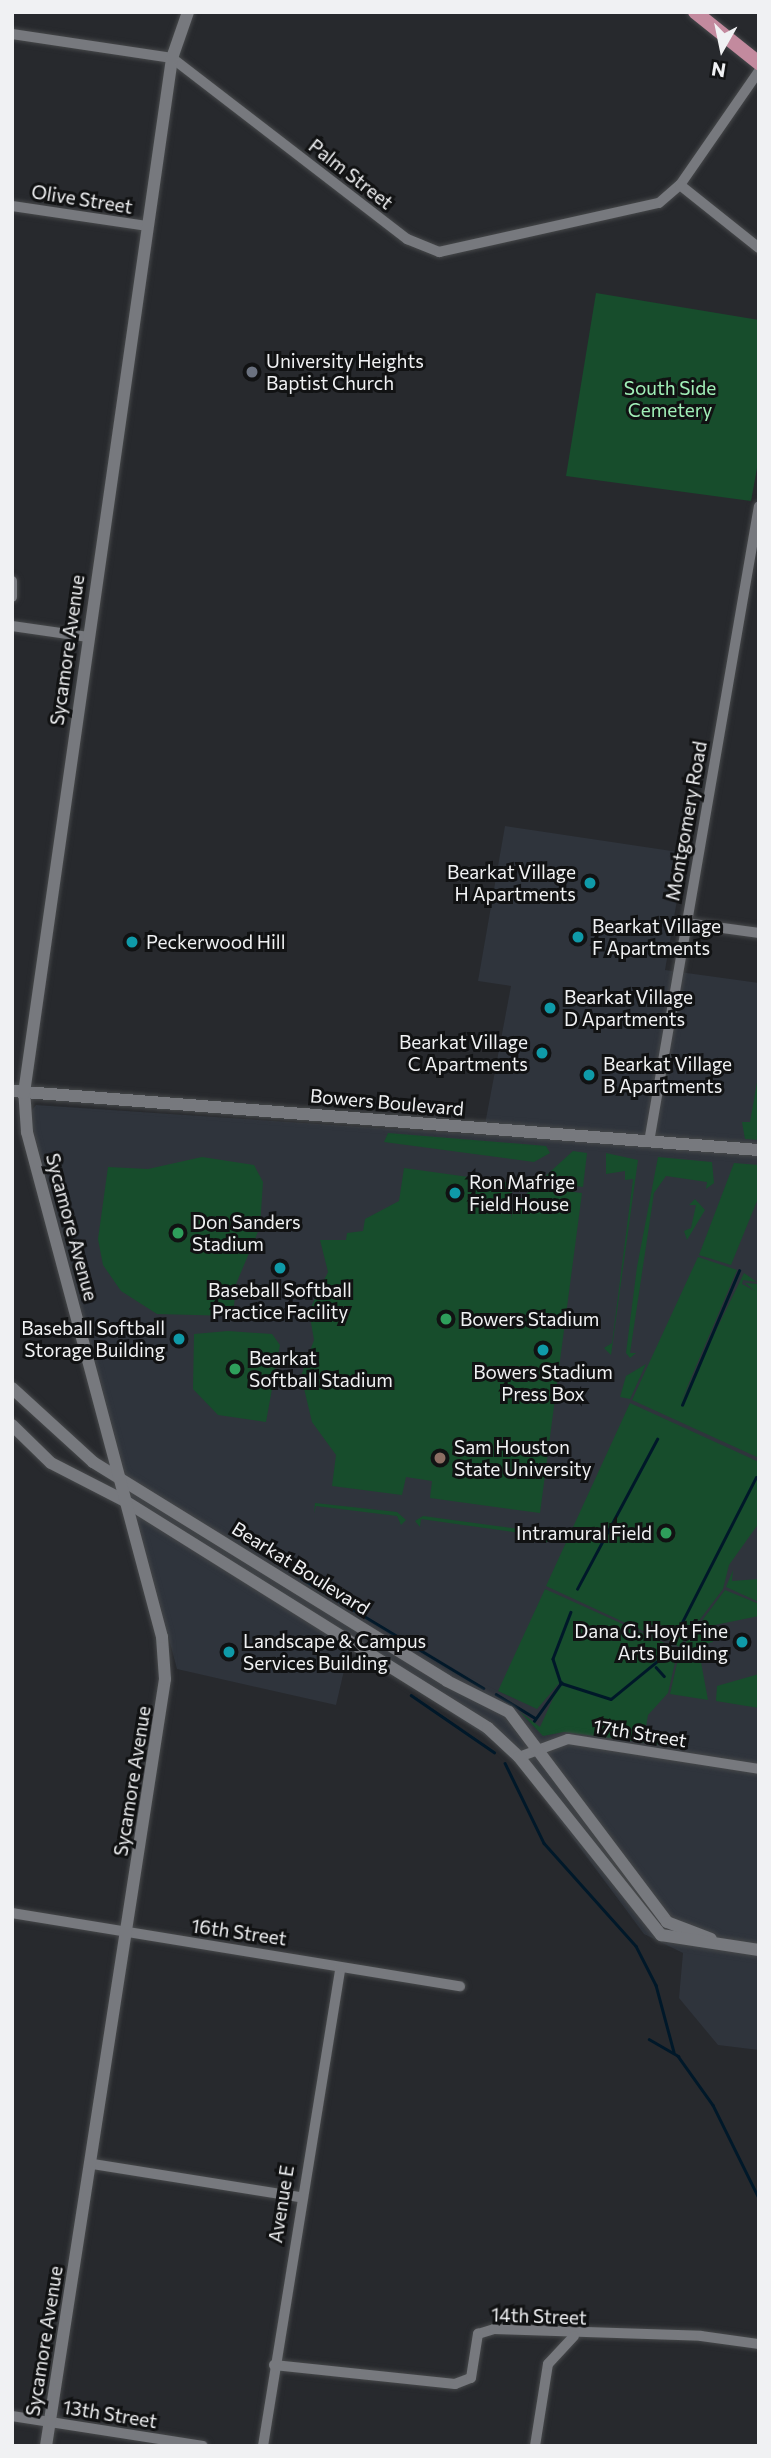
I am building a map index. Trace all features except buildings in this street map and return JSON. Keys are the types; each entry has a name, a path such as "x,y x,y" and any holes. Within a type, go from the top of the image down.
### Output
{"main road":[{"path":"695,12 759,63"}],"street":[{"name":"Sycamore Avenue","path":"46,2446 93,2164 165,1679 162,1637 18,1092 88,637 172,58 188,12"},
{"name":"Palm Street","path":"12,34 172,58 407,239 439,252 642,209 680,185"},
{"path":"759,71 680,185 759,248"},
{"name":"Olive Street","path":"12,206 147,226"},
{"name":"Montgomery Road","path":"649,1142 759,506"},
{"path":"12,580 12,597"},
{"path":"12,626 88,637"},
{"path":"686,923 759,933"},
{"name":"Bowers Boulevard","path":"18,1092 759,1150"},
{"name":"Bearkat Boulevard","path":"12,1388 120,1478 447,1681 509,1712 541,1746 566,1793 667,1922 738,1947"},
{"name":"Bearkat Boulevard","path":"12,1425 51,1463 125,1501 469,1715 519,1757 649,1925 679,1941 759,1950"},
{"name":"17th Street","path":"519,1757 541,1746 568,1739 759,1769"},
{"name":"16th Street","path":"12,1913 460,1986"},
{"name":"Avenue E","path":"262,2446 300,2197 340,1968"},
{"path":"93,2164 300,2197"},
{"name":"14th Street","path":"274,2365 455,2384 471,2378 483,2330 574,2336 682,2335 759,2344"},
{"path":"536,2446 548,2364 574,2336"},
{"name":"13th Street","path":"12,2417 203,2446"}],"shaded area":[{"name":"Sam Houston State University","path":"505,826 685,853 665,970 759,983 759,2050 718,2045 679,1998 683,1953 644,1934 523,1771 493,1741 420,1692 349,1649 336,1705 177,1669 29,1114 36,1105 483,1135 511,986 478,981"}],"green space":[{"name":"South Side Cemetery","path":"596,293 759,320 759,457 751,501 566,476"},
{"path":"759,1071 759,1140 745,1139 742,1122 750,1122"},
{"path":"388,1133 546,1146 550,1153 534,1162 384,1142"},
{"path":"573,1151 587,1153 583,1187 540,1181"},
{"path":"606,1153 638,1160 611,1355 604,1348 612,1343 633,1179 625,1180 625,1171 606,1174"},
{"name":"Don Sanders Stadium","path":"202,1157 254,1165 263,1182 260,1227 236,1284 233,1316 157,1314 121,1291 103,1265 98,1239 108,1167 148,1169"},
{"path":"658,1157 712,1162 714,1183 706,1189 707,1182 666,1176 654,1193 630,1353 636,1353 630,1358 626,1353 637,1267"},
{"path":"734,1163 759,1165 759,1196 731,1265 699,1255"},
{"name":"Bowers Stadium","path":"404,1168 512,1183 511,1219 514,1205 534,1187 582,1193 540,1513 430,1498 432,1481 406,1477 402,1495 332,1486 336,1455 312,1422 301,1376 314,1340 309,1311 328,1272 320,1240 346,1240 347,1233 363,1231 365,1219 399,1201"},
{"path":"695,1199 705,1210 687,1240 684,1231 691,1228 696,1205 689,1205"},
{"path":"698,1257 737,1270 680,1404 744,1273 757,1282 743,1280 742,1284 755,1291 745,1283 759,1284 759,1458 632,1400"},
{"name":"Bearkat Softball Stadium","path":"228,1331 272,1334 280,1345 266,1422 218,1415 193,1389 194,1334"},
{"path":"646,1364 630,1399 620,1397 626,1376"},
{"path":"630,1403 759,1462 759,1523 729,1565 723,1589 679,1647 650,1627 663,1632 665,1628 654,1620 662,1629 649,1624 647,1628 658,1638 546,1586"},
{"path":"315,1503 397,1512 406,1520 401,1525 397,1516 316,1506 314,1513"},
{"path":"423,1516 548,1533 552,1539 545,1543 541,1536 421,1519 420,1527 415,1521"},
{"path":"733,1570 732,1581 759,1579 759,1602 726,1587"},
{"path":"545,1589 678,1649 668,1693 648,1715 645,1732 652,1740 679,1738 677,1747 564,1732 543,1736 519,1711 540,1727 561,1681 537,1709 498,1691"},
{"path":"725,1590 759,1604 759,1616 710,1626 713,1642 698,1646 708,1700 670,1694 680,1650"},
{"path":"759,1674 759,1708 716,1701 717,1686"}],"waterway":[{"path":"682,1405 739,1271"},
{"path":"577,1589 657,1439"},
{"path":"675,1636 756,1477"},
{"path":"301,1578 483,1688"},
{"path":"571,1612 553,1659 561,1683 611,1699 666,1654"},
{"path":"656,1667 664,1676"},
{"path":"534,1721 561,1683"},
{"path":"496,1694 535,1718"},
{"path":"411,1695 494,1752"},
{"path":"505,1763 544,1843 636,1946 656,1985 674,2052"},
{"path":"649,2039 678,2056 713,2105 759,2198"}],"place":[{"name":"University Heights Baptist Church","path":"252,372"},
{"name":"Bearkat Village H Apartments","path":"590,883"},
{"name":"Bearkat Village F Apartments","path":"578,937"},
{"name":"Peckerwood Hill","path":"132,942"},
{"name":"Bearkat Village D Apartments","path":"550,1008"},
{"name":"Bearkat Village C Apartments","path":"542,1053"},
{"name":"Bearkat Village B Apartments","path":"589,1075"},
{"name":"Ron Mafrige Field House","path":"455,1193"},
{"name":"Don Sanders Stadium","path":"178,1233"},
{"name":"Baseball Softball Practice Facility","path":"280,1268"},
{"name":"Bowers Stadium","path":"446,1319"},
{"name":"Baseball Softball Storage Building","path":"179,1339"},
{"name":"Bowers Stadium Press Box","path":"543,1350"},
{"name":"Bearkat Softball Stadium","path":"235,1369"},
{"name":"Sam Houston State University","path":"440,1458"},
{"name":"Intramural Field","path":"666,1533"},
{"name":"Dana G. Hoyt Fine Arts Building","path":"742,1642"},
{"name":"Landscape & Campus Services Building","path":"229,1652"}]}
